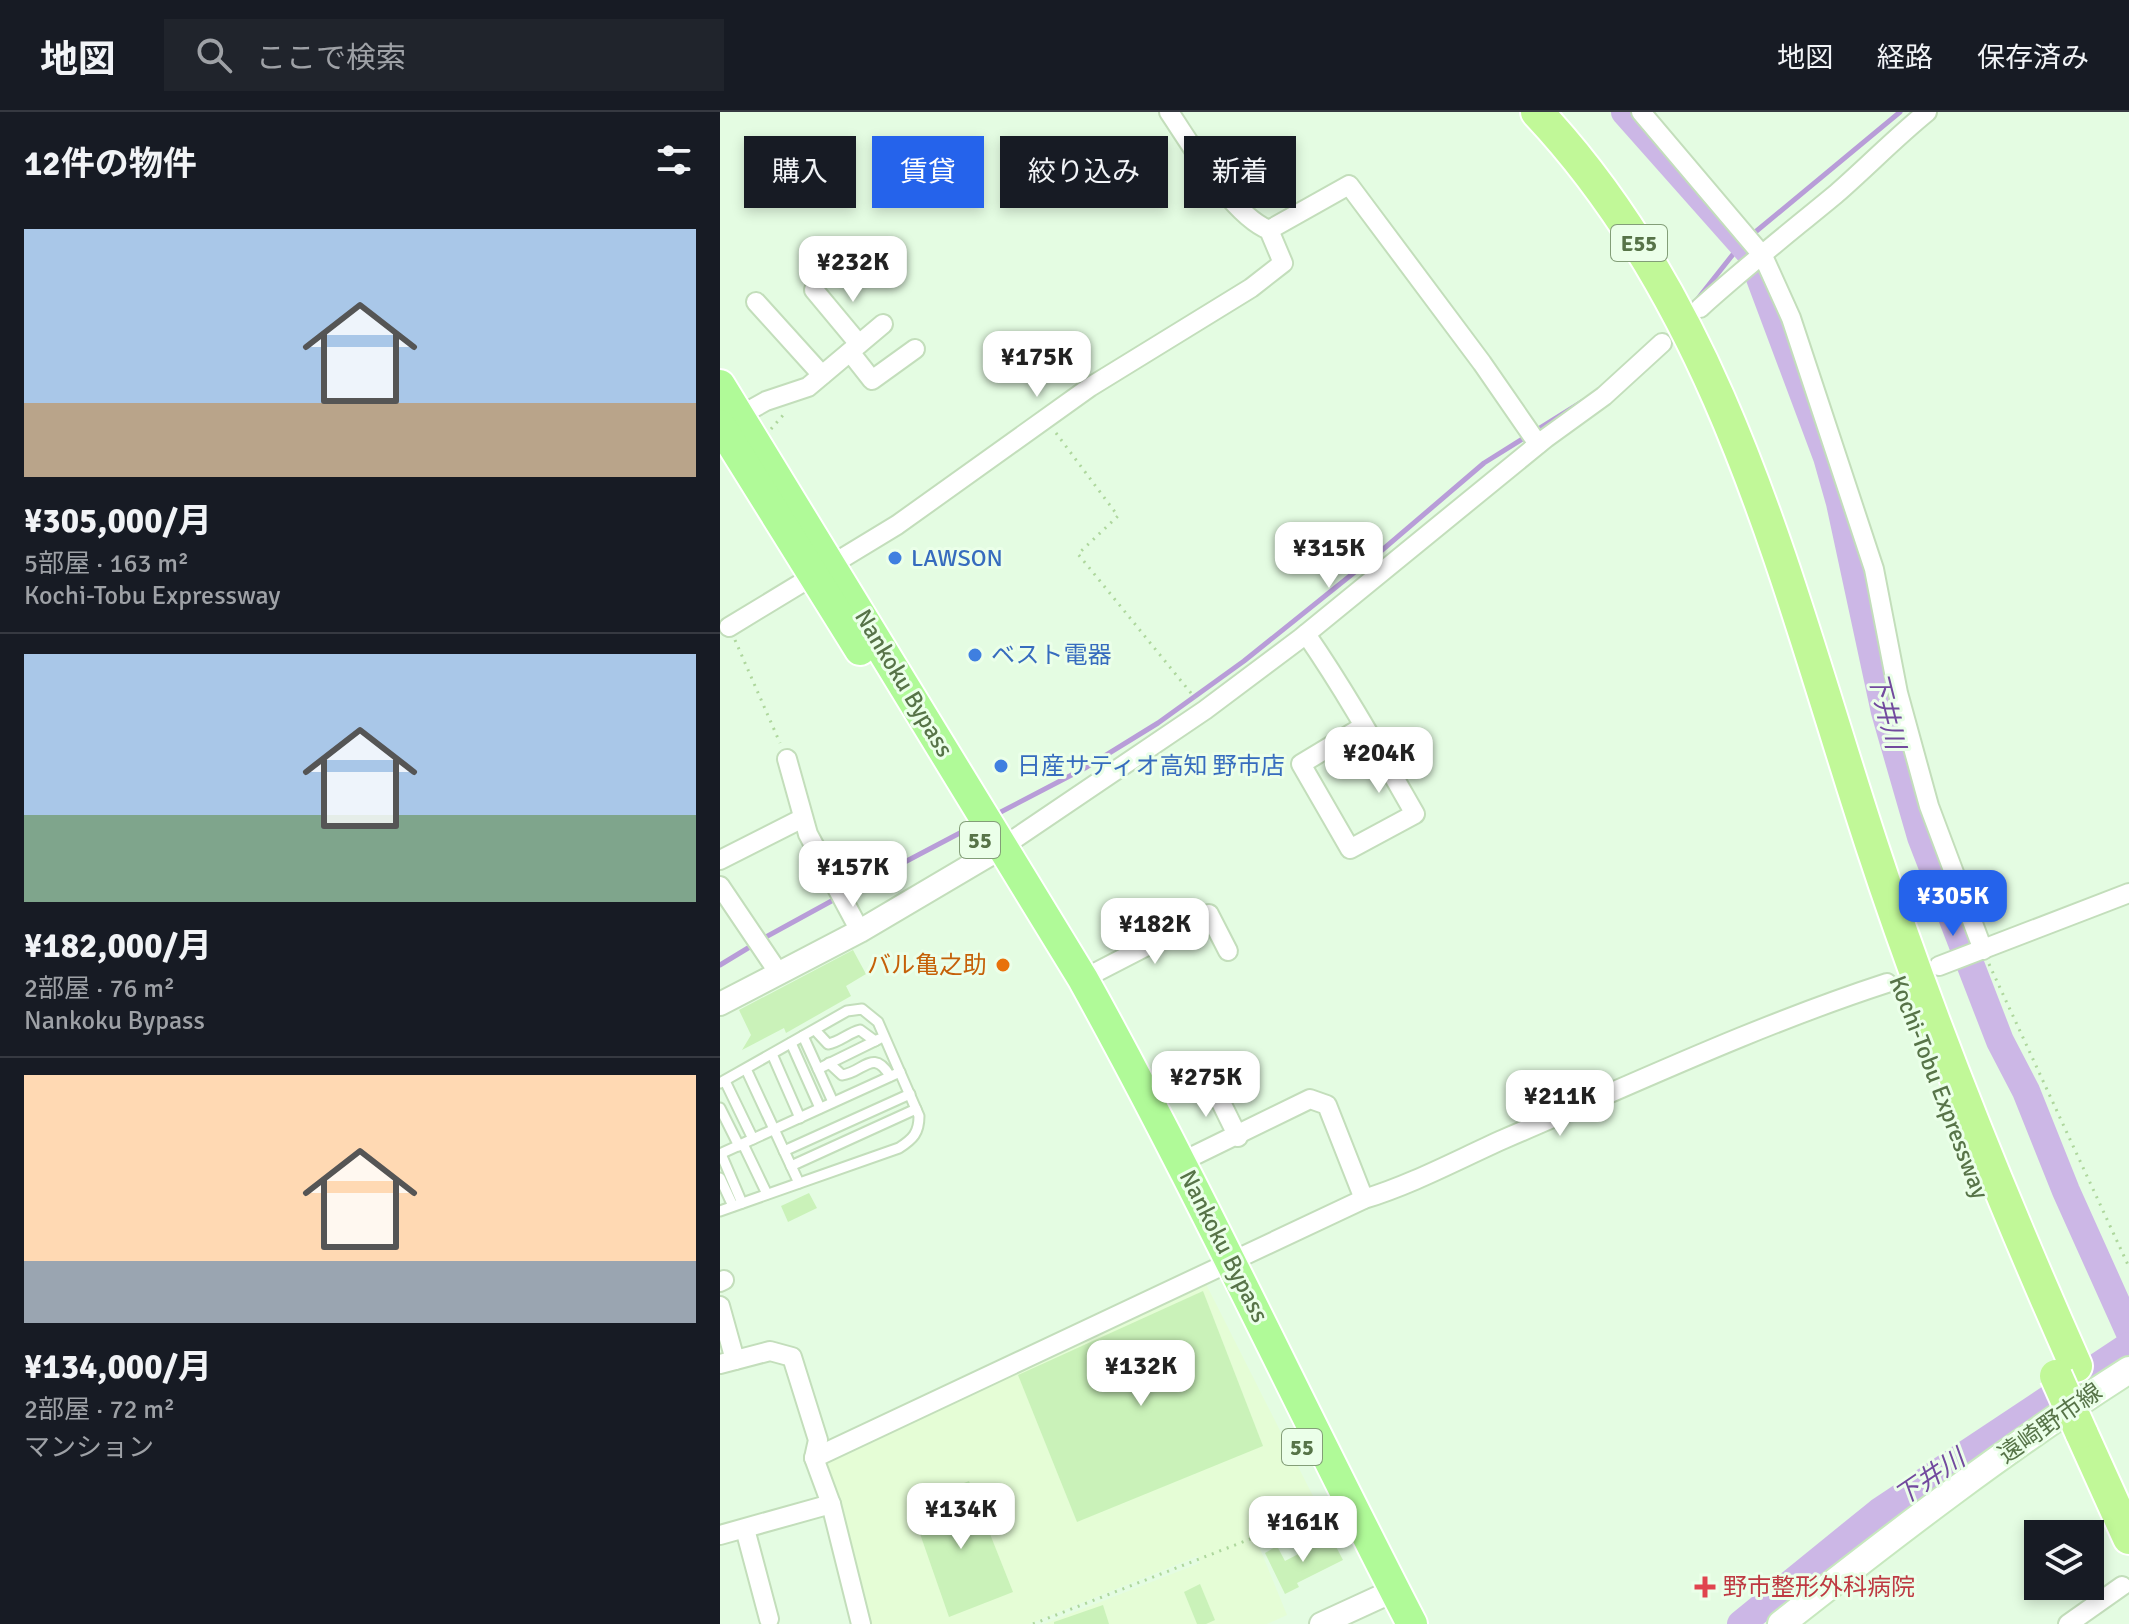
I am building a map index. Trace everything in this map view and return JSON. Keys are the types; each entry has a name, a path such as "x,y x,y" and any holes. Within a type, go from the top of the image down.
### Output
{"highway":[{"name":"Kochi-Tobu Expressway","path":"1537,112 1598,184 1640,245 1674,305 1715,392 1835,793 1927,1063 1981,1199 2091,1426 2129,1538"},
{"name":"Nankoku Bypass","path":"720,385 730,420 996,850 1083,979 1181,1162 1223,1266 1332,1507 1387,1604 1412,1624"},
{"name":"Nankoku Bypass","path":"996,850 1128,1098 1223,1266 1387,1604"},
{"name":"Kochi-Tobu Expressway","path":"2091,1426 2129,1487"}],"main road":[{"name":"遠崎野市線","path":"1781,1624 2005,1453 2129,1370"}],"street":[{"path":"729,627 897,525 1090,387 1251,288 1283,263 1269,230 1254,224 1211,175 1169,112"},
{"path":"1641,112 1763,256 1791,318 1874,569 1898,693 1929,806 1983,950"},
{"path":"1700,308 1927,112"},
{"path":"1269,230 1349,185 1482,363 1538,444"},
{"path":"814,290 872,380 915,349"},
{"path":"756,302 815,381"},
{"path":"730,420 815,381 883,324"},
{"path":"720,1004 860,931 996,850 1205,710 1306,634 1538,444 1604,396 1662,343"},
{"path":"1306,634 1364,726 1415,814 1350,849 1301,764 1364,726"},
{"path":"787,759 808,834 860,931"},
{"path":"720,860 803,818"},
{"path":"720,886 778,972"},
{"path":"1939,966 2129,893"},
{"path":"1083,979 1209,914 1228,951"},
{"path":"814,1458 1364,1199 1398,1189 1753,1031 1887,983"},
{"path":"1212,1084 1238,1137"},
{"path":"1181,1162 1238,1137 1310,1099 1327,1105 1364,1199"},
{"path":"720,1306 727,1362 770,1351 792,1357 818,1440 814,1458 831,1504 861,1624"},
{"path":"720,1535 831,1504"},
{"path":"745,1529 769,1619"},
{"path":"2068,1624 2122,1586"},
{"path":"1321,1624 1387,1604"}],"lane":[{"path":"728,1206 767,1194 899,1148 912,1140 919,1128 916,1109 879,1039 878,1022 862,1009 847,1011 722,1082 767,1194"},
{"path":"815,1030 828,1044 860,1030 879,1039"},
{"path":"803,1036 833,1102"},
{"path":"818,1069 879,1039"},
{"path":"791,1043 820,1108"},
{"path":"772,1054 800,1118"},
{"path":"829,1063 842,1075 850,1074 865,1063 874,1062 895,1074"},
{"path":"746,1069 799,1183"},
{"path":"728,1206 721,1151 895,1074"},
{"path":"784,1151 910,1094"},
{"path":"720,1108 745,1143"},
{"path":"791,1166 916,1109"},
{"path":"720,1178 728,1206"}],"path":[{"path":"771,429 815,381"},
{"path":"1045,419 1118,516 1078,554 1205,710"},
{"path":"729,627 787,759"},
{"path":"1983,950 2129,1267"},
{"path":"1033,1624 1332,1507"}],"shaded area":[{"path":"1206,1284 1319,1508 1254,1534 1287,1615 1267,1624 1044,1624 1200,1563 1198,1556 1029,1624 869,1624 826,1463"}],"building":[{"path":"853,950 866,974 846,986 851,996 786,1033 784,1028 742,1050 751,1035 739,1010"},
{"path":"809,1193 817,1208 788,1222 781,1206"},
{"path":"1203,1291 1263,1446 1077,1522 1018,1375"},
{"path":"969,1481 1013,1592 949,1617 910,1505 931,1497 933,1502 957,1492 954,1487"},
{"path":"1331,1537 1343,1560 1297,1583 1299,1587 1285,1594 1265,1553 1277,1546 1285,1561"},
{"path":"1200,1584 1215,1620 1206,1624 1197,1624 1184,1592"},
{"path":"1103,1605 1109,1624 1054,1624 1054,1622"}],"waterway":[{"name":"下井川","path":"1625,112 1751,254 1827,457 1840,503 1885,712 1921,837 2000,1041 2026,1091 2066,1191 2129,1331"},
{"path":"1696,301 1742,243 1900,112"},
{"path":"995,815 1085,768 1158,723 1244,661 1484,463 1583,401"},
{"path":"846,893 975,825"},
{"path":"762,939 837,898"},
{"path":"720,965 753,945"},
{"name":"下井川","path":"1741,1624 1879,1512 2129,1346"}],"place":[{"name":"LAWSON","path":"895,558"},
{"name":"ベスト電器","path":"975,655"},
{"name":"日産サティオ高知 野市店","path":"1001,766"},
{"name":"バル亀之助","path":"1003,965"},
{"name":"野市整形外科病院","path":"1705,1587"}]}
